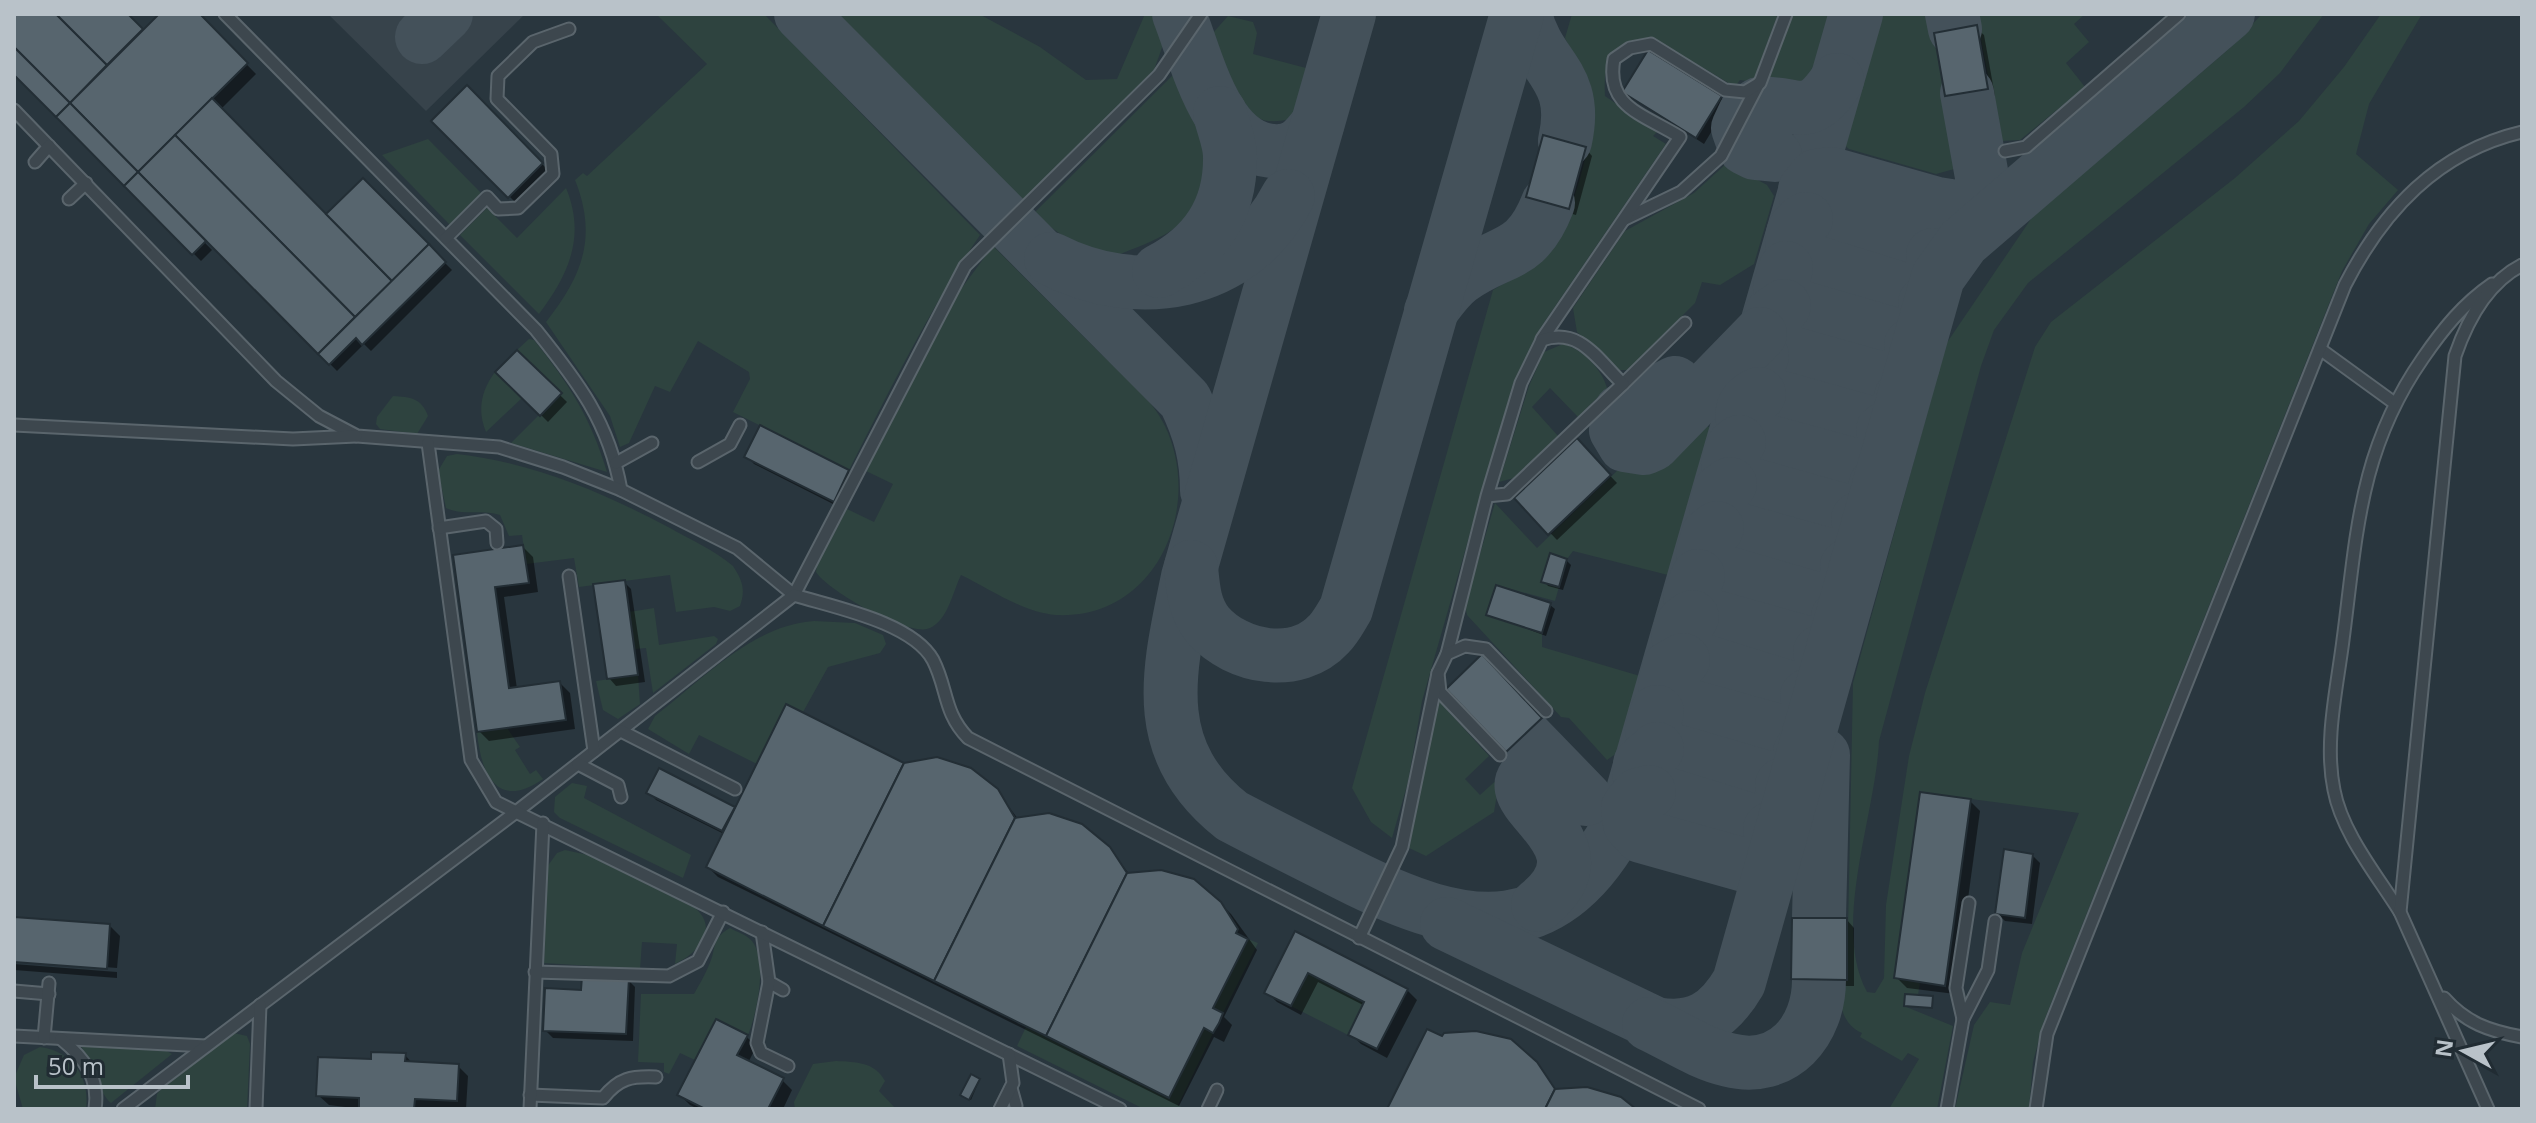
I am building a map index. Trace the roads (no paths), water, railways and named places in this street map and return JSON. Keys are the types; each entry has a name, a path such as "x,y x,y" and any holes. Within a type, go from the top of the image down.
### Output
{"lane":[{"path":"225,14 528,321 573,376 603,424 621,490"},
{"path":"123,1109 516,812 794,595 965,266 1159,75 1201,14"},
{"path":"1624,219 1681,192 1721,156 1760,83 1786,14"},
{"path":"2005,151 2026,147 2179,14"},
{"path":"446,238 487,197 498,209 518,208 553,174 551,154 497,99 498,76 533,42 569,29"},
{"path":"1359,938 1402,847 1438,673 1447,654 1487,496 1521,383 1542,340 1680,137 1617,98 1610,80 1614,59 1630,48 1651,44 1725,90 1745,92 1760,83"},
{"path":"14,110 276,381 319,416 357,436"},
{"path":"2036,1109 2047,1034 2345,285 2367,242 2396,205 2430,176 2472,151 2522,132"},
{"path":"35,162 49,146"},
{"path":"69,199 86,183"},
{"path":"2488,1109 2400,912 2342,817 2334,790 2331,754 2333,712 2364,487 2393,402 2445,326 2473,297 2519,267"},
{"path":"2400,912 2455,356 2475,310 2519,267"},
{"path":"1487,496 1507,494 1685,323"},
{"path":"1542,340 1559,334 1575,337 1623,384"},
{"path":"2320,349 2393,402"},
{"path":"14,425 293,439 357,436 499,447 563,467 621,490 737,548 794,595 869,617 917,641 932,659 952,722 968,738 1699,1109"},
{"path":"698,462 730,444 740,425"},
{"path":"428,443 471,760 496,802 1120,1109"},
{"path":"616,463 652,443"},
{"path":"439,528 486,521 496,529 497,543"},
{"path":"569,576 594,751"},
{"path":"1447,654 1465,646 1486,649 1546,711"},
{"path":"1438,673 1440,692 1500,755"},
{"path":"621,731 735,789"},
{"path":"578,764 618,785 621,797"},
{"path":"530,1109 543,823"},
{"path":"1963,1019 1956,988 1969,903"},
{"path":"535,972 669,976 698,961 723,912"},
{"path":"1947,1109 1963,1019 1988,970 1995,921"},
{"path":"762,932 769,982 757,1043 761,1053 788,1066"},
{"path":"769,982 783,990"},
{"path":"2435,988 2460,1016 2489,1031 2522,1037"},
{"path":"14,991 49,989 44,1038"},
{"path":"256,1109 260,1005"},
{"path":"14,1036 206,1046"},
{"path":"60,1039 81,1056 93,1077 95,1109"},
{"path":"1009,1054 1011,1088 1016,1106"},
{"path":"530,1095 603,1104 614,1085 630,1076 656,1077"},
{"path":"1000,1109 1011,1088"},
{"path":"1208,1109 1217,1090"}]}
